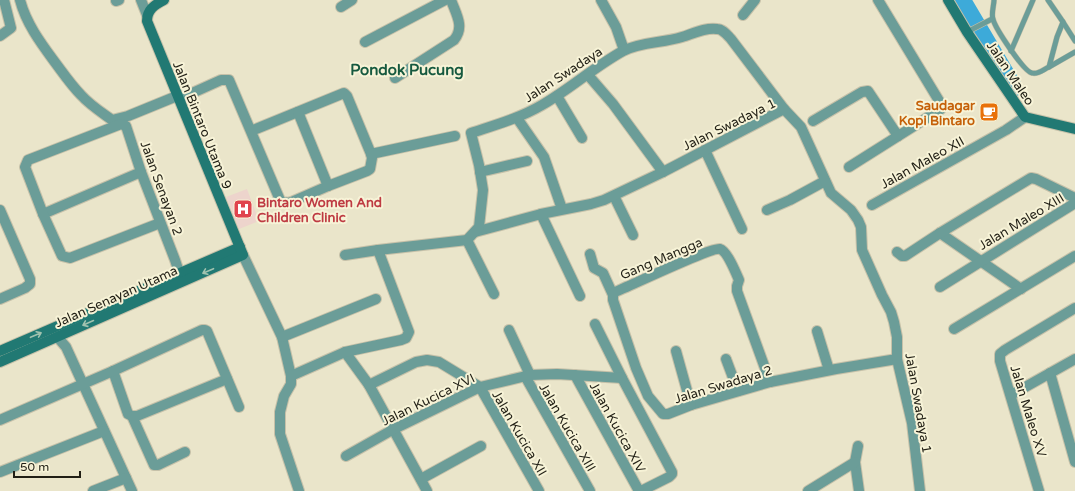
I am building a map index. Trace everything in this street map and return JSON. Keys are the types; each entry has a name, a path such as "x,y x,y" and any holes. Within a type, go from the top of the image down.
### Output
{"street":[{"path":"0,36 11,28 4,0"},
{"path":"20,0 28,21 36,35 68,80 81,96 112,120 128,116 178,98 222,80 228,80 282,202 289,203 367,171 371,166 371,154 344,93 251,131"},
{"path":"141,0 147,15"},
{"path":"341,6 352,0"},
{"path":"366,42 445,0"},
{"path":"395,78 454,40 460,34 460,24 450,0"},
{"path":"601,0 616,27 624,50"},
{"path":"743,15 755,0"},
{"path":"850,167 940,111 942,107 878,0"},
{"name":"Jalan Maleo","path":"948,0 970,31 1025,117 1075,129"},
{"path":"147,15 156,1"},
{"name":"Jalan Bintaro Utama 9","path":"147,15 147,21 242,251 282,337 291,376"},
{"name":"Jalan Swadaya","path":"467,240 479,227 483,190 471,133 517,118 557,96 624,50 642,45 669,41 718,28 725,32 731,39 784,109"},
{"path":"588,75 613,104 663,172"},
{"path":"813,121 862,92 868,91 898,136"},
{"path":"557,96 582,138"},
{"name":"Jalan Swadaya 1","path":"475,232 541,214 591,204 614,196 784,109 801,127 806,135 813,156 831,193 851,210 858,220 862,250 891,312 897,337 897,359 912,423 920,491"},
{"path":"298,112 328,186"},
{"name":"Jalan Maleo XII","path":"872,206 1006,130 1025,117"},
{"path":"517,118 544,157 562,209"},
{"name":"Jalan Senayan 2","path":"43,214 25,167 28,160 121,124 126,126 160,223 183,276"},
{"path":"371,154 455,136"},
{"path":"705,150 742,229"},
{"path":"480,172 527,161"},
{"path":"141,172 43,214 62,256 70,258 160,223"},
{"name":"Jalan Maleo XIII","path":"897,252 902,256 905,256 1031,178 1075,198"},
{"path":"768,210 825,181"},
{"path":"614,196 633,235"},
{"name":"Jalan Maleo XIII","path":"940,286 1075,203"},
{"path":"0,210 3,227 30,279 30,284 25,288 0,299"},
{"path":"541,214 580,296"},
{"name":"Jalan Maleo XIII","path":"940,233 1021,289"},
{"path":"345,255 467,240 494,294"},
{"name":"Gang Mangga","path":"612,296 615,292 692,258 720,249 725,252 739,280 737,291 770,382"},
{"path":"299,491 280,434 280,412 284,396 291,384 291,376 345,352 406,338 408,332 378,250"},
{"name":"Jalan Senayan Utama","path":"0,351 242,251"},
{"name":"Jalan Swadaya 2","path":"590,254 594,268 603,273 636,368 648,396 663,414 668,414 691,405 770,382 829,370 897,359"},
{"path":"954,329 1075,256"},
{"name":"Jalan Senayan Utama","path":"0,362 62,335 183,276"},
{"path":"282,337 376,299"},
{"name":"Jalan Maleo XV","path":"1039,491 1000,361 1000,354 1075,308"},
{"path":"595,324 672,474 640,491"},
{"path":"0,420 113,371 202,330 207,331 238,407"},
{"name":"Jalan Kucica XIII","path":"509,330 527,376 590,491"},
{"path":"817,331 829,370"},
{"path":"62,335 82,384 132,491"},
{"path":"676,351 691,405"},
{"path":"345,352 369,385 427,491"},
{"path":"726,359 738,392"},
{"path":"1011,395 1075,359"},
{"path":"369,385 416,362 427,360 439,362 480,387"},
{"path":"113,371 128,414 132,416 154,465 158,465 185,452"},
{"path":"1050,373 1075,462"},
{"name":"Jalan Kucica XVI","path":"346,456 394,429 480,387 527,376 557,374 622,378"},
{"name":"Jalan Kucica XIV","path":"575,375 640,491"},
{"path":"132,416 137,416 227,379"},
{"name":"Jalan Kucica XII","path":"480,387 539,491"},
{"path":"0,472 104,431"},
{"path":"421,479 481,446"},
{"path":"858,446 856,462 859,491"},
{"path":"813,490 856,462"},
{"path":"94,491 126,478"}],"lane":[{"path":"994,0 992,18 1011,51 1027,71 1032,74 1038,73 1075,52"},
{"path":"1011,51 1033,0"},
{"path":"1048,0 1075,41"},
{"path":"970,31 992,18"},
{"path":"1049,66 1063,22"}],"shaded area":[{"name":"Bintaro Women And Children Clinic","path":"247,189 259,221 239,229 226,197"}],"waterway":[{"path":"963,0 1015,88"}],"place":[{"name":"Saudagar Kopi Bintaro","path":"989,112"},
{"name":"Bintaro Women And Children Clinic","path":"243,209"}],"district":[{"name":"Pondok Pucung","path":"407,70"}]}
